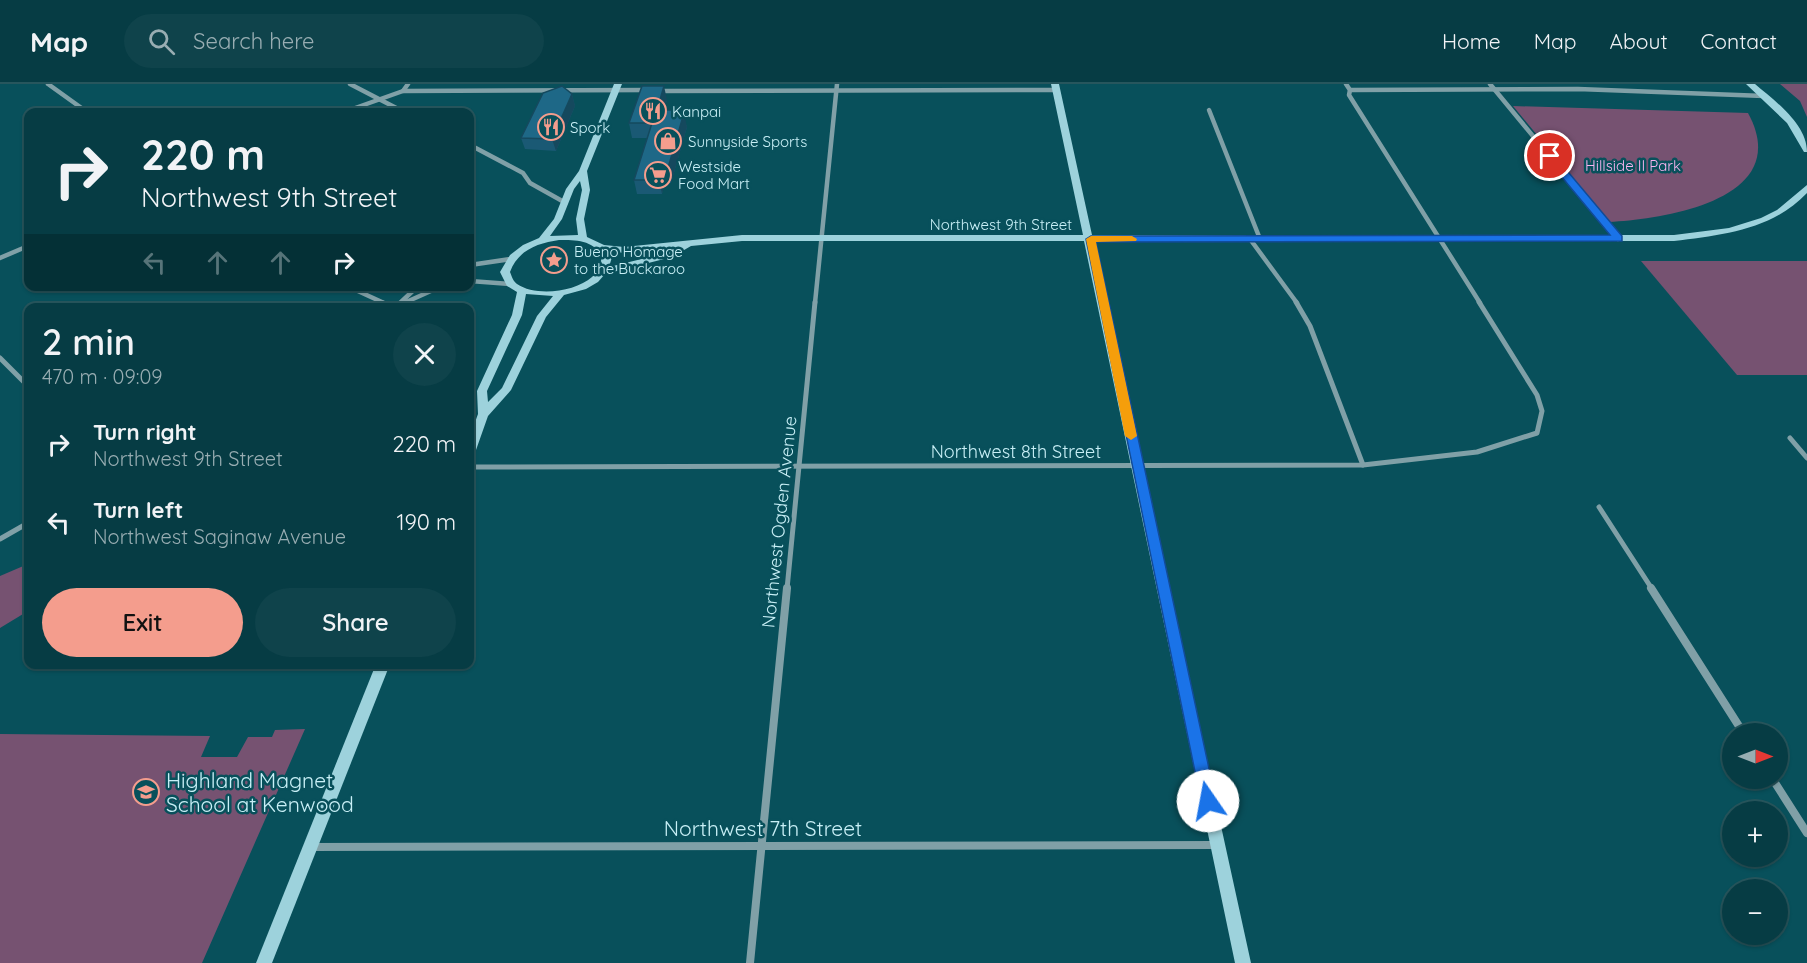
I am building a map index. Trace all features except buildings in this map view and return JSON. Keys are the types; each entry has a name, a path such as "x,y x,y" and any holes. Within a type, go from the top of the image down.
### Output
{"street":[{"path":"48,84 81,108"},
{"path":"350,84 395,108"},
{"path":"403,91 408,84"},
{"path":"1346,84 1350,90 1349,96 1436,238"},
{"path":"1490,84 1618,238"},
{"path":"1750,84 1788,118 1802,137 1807,150"},
{"path":"354,108 403,91 616,87 1056,87 1091,239 1243,963"},
{"path":"542,241 558,219 564,202 583,171 616,87"},
{"name":"Northwest Ogden Avenue","path":"750,963 759,846 801,467 836,87"},
{"path":"1350,90 1494,89 1764,96"},
{"path":"1209,110 1255,239 1310,326 1363,465"},
{"path":"474,147 523,173 530,183 564,202"},
{"path":"583,171 586,190 580,219 583,238"},
{"name":"Northwest 9th Street","path":"602,248 624,250 663,245 686,246 742,238 1674,238 1741,228 1776,215 1799,198 1807,188"},
{"path":"510,284 505,272 511,259 520,251 542,241 559,237 583,238 602,248 607,262 602,272"},
{"name":"Northwest 8th Street","path":"474,467 1363,465 1441,458 1497,446 1537,433 1542,411 1537,395 1436,238"},
{"name":"Northwest 9th Street","path":"560,294 585,285 602,272 669,255 686,246"},
{"path":"0,258 24,248"},
{"path":"474,264 511,259"},
{"path":"474,281 510,284 522,291 547,295 560,294"},
{"path":"355,291 383,303"},
{"path":"400,303 413,291"},
{"path":"405,303 431,291"},
{"path":"474,439 483,414 482,391 517,315 522,291"},
{"path":"483,414 506,390 542,315 560,294"},
{"path":"0,358 24,382"},
{"path":"1790,438 1807,458"},
{"path":"1599,507 1736,723"},
{"path":"0,539 24,525"},
{"path":"264,963 381,669"},
{"path":"1779,789 1807,833"},
{"name":"Northwest 7th Street","path":"310,847 1217,845"}],"green space":[{"path":"1780,84 1807,84 1807,117 1800,101"},
{"name":"Hillside II Park","path":"1513,106 1748,113 1758,142 1754,166 1740,184 1718,199 1661,216 1609,222"},
{"path":"1641,261 1807,261 1807,375 1737,375"},
{"path":"24,566 24,613 0,628 0,576"},
{"name":"Highland Magnet School at Kenwood","path":"305,729 202,963 0,963 0,734 210,736 201,757 237,757 248,737 272,737 275,730"}],"slow traffic":[{"path":"1131,436 1091,239 1132,239"}],"place":[{"name":"Kanpai","path":"653,111"},
{"name":"Spork","path":"551,127"},
{"name":"Sunnyside Sports","path":"668,141"},
{"name":"Westside Food Mart","path":"658,175"},
{"name":"Bueno Homage to the Buckaroo","path":"554,260"},
{"name":"Highland Magnet School at Kenwood","path":"146,792"}],"route":[{"path":"1208,801 1091,239 1618,238 1550,156"}]}
